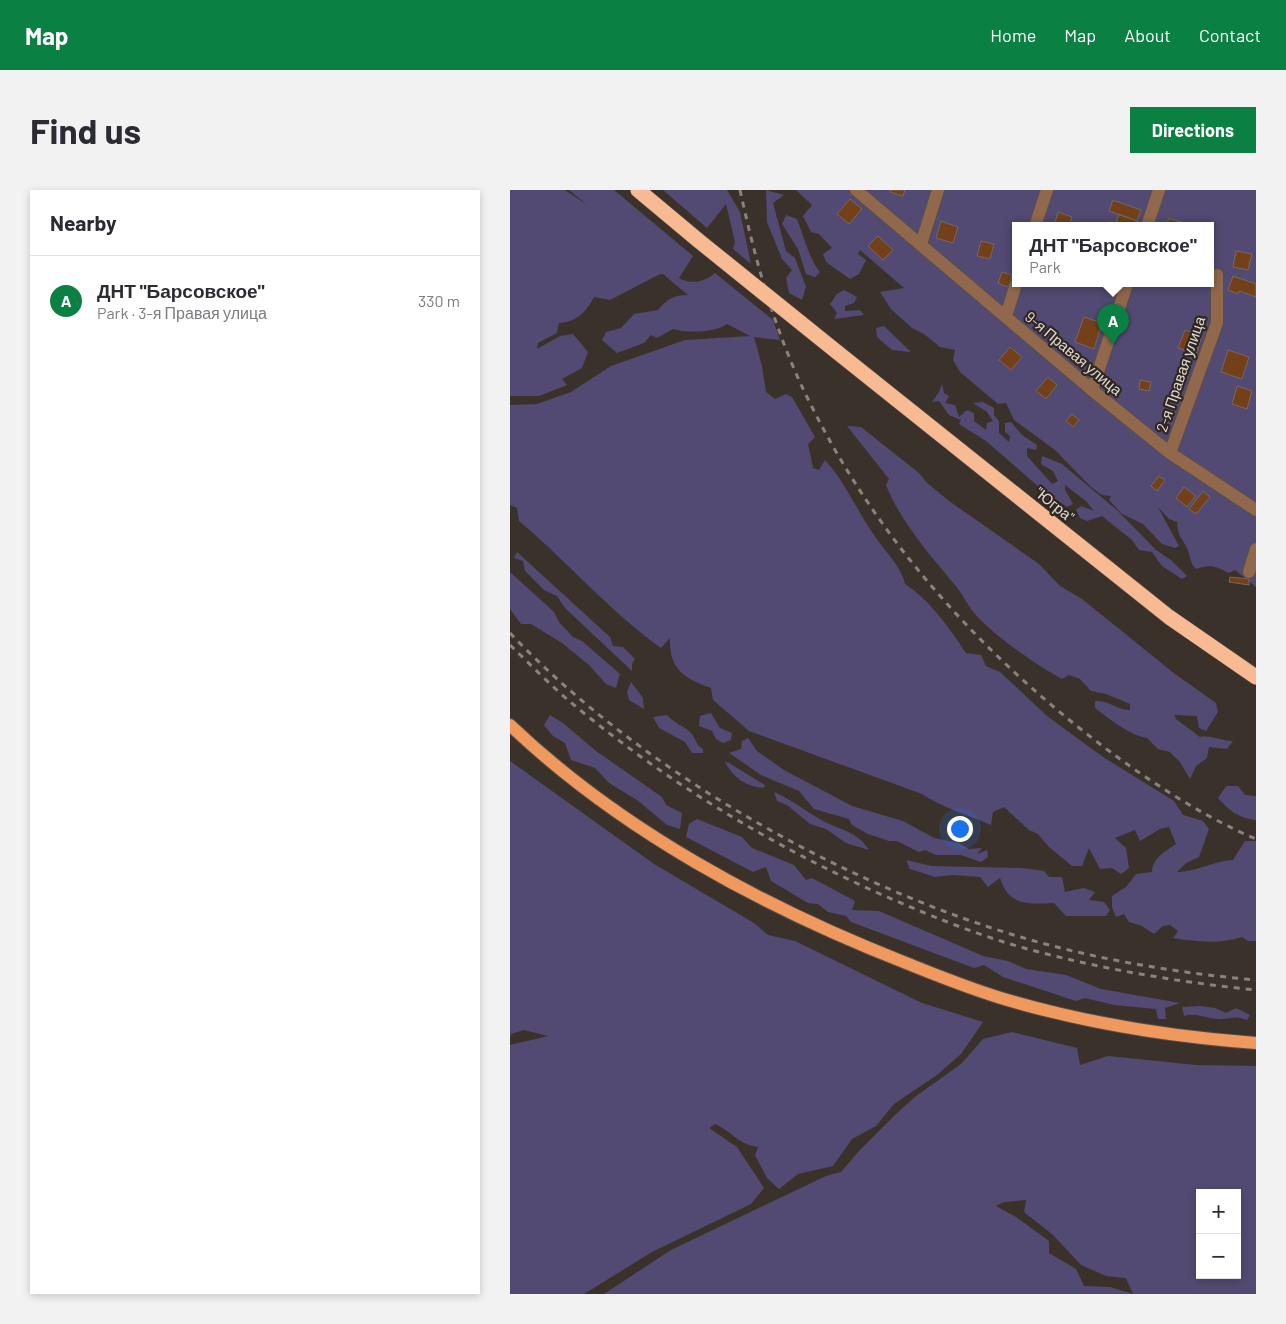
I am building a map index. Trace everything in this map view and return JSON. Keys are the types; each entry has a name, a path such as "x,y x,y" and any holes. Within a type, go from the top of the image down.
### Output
{"highway":[{"name":"\"Югра\"","path":"638,190 1161,611 1218,653 1256,677"}],"main road":[{"path":"510,725 586,788 708,870 775,905 869,949 965,986 1059,1014 1144,1030 1256,1044"}],"street":[{"name":"9-я Правая улица","path":"856,190 1092,390 1170,453 1256,510"},
{"path":"921,244 938,190"},
{"path":"1036,222 1046,190"},
{"path":"1148,222 1159,190"},
{"name":"2-я Правая улица","path":"1170,453 1217,323 1217,275"},
{"path":"1006,316 1015,287"},
{"path":"1092,390 1127,287"},
{"path":"1249,572 1256,549"}],"shaded area":[{"path":"510,190 565,190 587,205 569,190 614,190 693,256 679,278 693,282 707,279 715,273 773,320 780,340 754,337 762,366 766,392 775,399 786,394 792,397 815,437 808,444 813,468 819,470 825,460 846,488 880,544 897,566 905,584 931,607 966,653 981,655 986,666 1000,672 1047,716 1103,757 1174,801 1183,815 1203,821 1209,829 1199,857 1186,863 1177,872 1233,860 1245,841 1256,841 1256,941 1248,941 1242,937 1226,941 1208,942 1173,938 1178,931 1170,925 1163,926 1154,934 1142,926 1129,922 1124,914 1116,917 1112,907 1112,896 1126,887 1136,874 1152,872 1157,859 1176,844 1169,827 1160,829 1140,841 1135,830 1115,838 1126,848 1129,868 1121,874 1112,868 1100,869 1089,848 1082,866 1072,866 1049,847 1038,834 1029,830 1004,807 993,812 991,825 947,807 922,794 749,731 713,700 711,688 685,676 680,671 672,657 670,638 661,648 642,634 519,521 517,508 510,505 510,405 537,404 571,392 611,366 685,340 750,336 727,324 715,329 700,331 673,329 657,338 651,335 644,343 617,353 602,340 606,332 621,328 634,314 658,310 671,298 688,295 663,274 660,274 610,300 594,297 580,315 571,321 559,323 557,333 538,343 537,349 560,336 573,334 588,352 582,368 562,379 567,385 539,396 510,396"},
{"path":"663,190 727,190 740,212 751,264 733,249 735,242 726,204 707,228"},
{"path":"766,190 784,195 773,203 786,251 795,258 806,287 802,300 789,293 786,278 792,270 782,259 767,222"},
{"path":"796,190 1256,190 1256,587 1235,570 1229,573 1213,566 1196,569 1179,534 1177,522 1169,519 1158,507 1179,546 1175,548 1162,544 1143,524 1122,514 1109,500 1111,496 1102,495 1091,487 1055,450 1014,420 1006,403 998,404 960,372 953,360 955,350 940,347 924,334 912,328 891,309 880,292 904,288 860,250 858,254 866,260 859,274 850,279 826,262 823,254 832,248 819,234 811,232 803,216 812,205"},
{"path":"786,215 797,219 810,254 820,272 815,277 806,274 798,249 782,224"},
{"path":"844,290 857,297 854,303 845,306 845,311 860,310 864,315 834,319 837,313 830,304 837,294"},
{"path":"884,326 911,352 892,350 877,337 876,328"},
{"path":"942,384 944,393 949,396 945,403 955,405 959,417 967,410 974,413 974,421 986,430 987,423 993,421 987,412 973,403 983,402 994,408 994,415 999,421 999,433 1009,442 1010,436 1005,432 1005,423 1011,422 1022,435 1037,445 1036,450 1027,448 1027,456 1052,484 1058,481 1053,471 1041,464 1042,456 1062,464 1118,511 1156,550 1171,560 1187,576 1182,579 1162,566 1152,552 1139,550 1132,540 1102,516 1087,521 1080,518 1076,510 1081,506 1094,511 1086,501 1065,485 1065,490 1073,504 1067,507 1040,488 986,441 959,424 961,420 949,415 939,401 932,402"},
{"path":"847,426 861,427 919,473 926,482 949,501 1039,564 1060,586 1082,599 1175,674 1216,703 1218,712 1206,731 1199,728 1197,716 1174,715 1176,719 1200,737 1233,741 1227,749 1209,747 1207,758 1196,766 1190,779 1180,762 1170,752 1158,749 1147,738 1127,730 1095,708 1095,701 1106,702 1125,710 1130,710 1130,704 1106,694 1091,691 1080,679 1069,675 1062,679 1028,658 982,622 958,588 916,537 892,499 886,485 889,479"},
{"path":"517,552 610,637 613,646 623,647 635,659 632,664 632,671 565,608 557,596 544,590 525,571 523,561 514,558"},
{"path":"510,572 554,612 559,622 573,637 582,641 620,674 616,688 606,684 589,665 562,643 531,624 521,624 510,609"},
{"path":"631,682 643,698 644,709 629,700 627,692"},
{"path":"711,713 720,728 732,733 731,740 723,743 716,739 712,731 699,726 700,716"},
{"path":"550,715 563,723 596,751 662,797 666,805 682,813 680,829 667,825 637,800 609,783 595,768 571,760 565,743 553,736 544,725"},
{"path":"667,715 691,733 697,744 703,749 703,753 692,753 685,742 659,728 653,717"},
{"path":"748,738 757,751 784,770 852,806 903,821 934,838 959,843 969,849 982,848 977,854 987,850 988,857 981,862 961,855 936,855 925,850 919,852 897,841 889,841 868,834 852,825 849,819 814,809 799,791 761,775 729,753 741,749 742,741"},
{"path":"510,761 654,864 754,923 768,935 795,941 922,1003 983,1022 961,1054 937,1075 894,1104 876,1126 852,1139 833,1166 798,1174 779,1189 767,1178 755,1155 758,1147 740,1141 715,1124 709,1128 737,1147 764,1188 751,1204 652,1252 584,1294 510,1294 510,1045 548,1036 524,1030 511,1034 510,1038"},
{"path":"725,762 765,785 764,788 752,786 741,781 732,773"},
{"path":"1226,786 1238,786 1245,795 1256,796 1256,820 1245,818 1235,813 1218,798"},
{"path":"774,792 825,822 853,834 869,850 846,843 826,829 810,824 787,805 777,801"},
{"path":"697,819 742,837 752,848 794,865 806,880 812,878 855,901 852,910 879,911 983,956 1008,961 1026,969 1066,975 1101,989 1180,1003 1165,1008 1166,1019 1158,1019 1156,1009 1114,1005 1085,998 1076,1001 1003,977 984,965 974,968 851,922 846,916 828,912 818,904 808,903 771,881 766,867 753,872 686,837 689,824"},
{"path":"906,860 931,866 1022,868 1044,871 1049,877 1062,877 1065,892 1084,888 1095,892 1089,900 1104,902 1110,910 1106,916 1066,916 1054,903 1036,904 1014,899 1004,887 1000,878 988,887 980,877 953,875 935,877 910,869"},
{"path":"1200,1006 1215,1008 1226,1013 1236,1008 1250,1015 1247,1020 1235,1017 1215,1019 1193,1015 1184,1016 1182,1007"},
{"path":"1012,1032 1077,1048 1080,1065 1108,1056 1196,1065 1256,1066 1256,1294 1133,1294 604,1294 671,1250 826,1176 841,1172 859,1151 916,1096 961,1064 983,1039","holes":["1026,1200 1024,1212 1053,1235 1081,1265 1106,1276 1126,1278 1133,1294 1110,1287 1084,1286 1076,1269 1049,1253 1049,1241 1016,1217 996,1206 1004,1202"]}],"building":[{"path":"891,190 905,190 903,196 890,192"},
{"path":"850,199 862,209 849,224 837,214"},
{"path":"1113,200 1141,210 1137,221 1109,211"},
{"path":"1058,212 1072,217 1070,222 1055,222"},
{"path":"1119,214 1137,221 1137,222 1116,222"},
{"path":"1169,218 1181,222 1168,222"},
{"path":"941,221 958,227 953,243 936,238"},
{"path":"878,236 893,250 883,260 868,246"},
{"path":"981,241 994,244 990,259 977,256"},
{"path":"1236,251 1252,254 1248,270 1233,267"},
{"path":"1002,272 1012,275 1008,287 998,283"},
{"path":"1233,276 1256,284 1256,297 1239,291 1238,294 1228,290"},
{"path":"1084,317 1102,323 1094,349 1075,342"},
{"path":"1185,330 1202,336 1196,354 1178,348"},
{"path":"1010,347 1022,357 1011,370 999,360"},
{"path":"1228,350 1249,357 1242,379 1221,372"},
{"path":"1048,377 1057,385 1046,399 1036,391"},
{"path":"1140,380 1151,382 1149,391 1139,389"},
{"path":"1237,386 1252,391 1247,409 1232,404"},
{"path":"1072,414 1079,420 1073,427 1066,421"},
{"path":"1159,476 1165,480 1157,491 1151,486"},
{"path":"1184,487 1196,496 1187,507 1176,498"},
{"path":"1203,491 1210,497 1196,514 1189,509"},
{"path":"1230,577 1249,579 1249,585 1229,582"}],"railway":[{"path":"740,190 753,246 769,301 788,355 812,407 836,452 863,495 923,576 991,650 1028,685 1088,735 1157,785 1206,815 1256,839"},
{"path":"510,633 562,683 620,731 682,776 748,817 816,854 885,887 955,915 1052,946 1139,965 1197,974 1256,980"},
{"path":"510,645 574,705 645,760 682,785 758,832 837,874 878,893 968,930 1053,956 1139,974 1256,990"}],"place":[{"name":"ДНТ \"Барсовское\"","path":"1113,345"}]}
